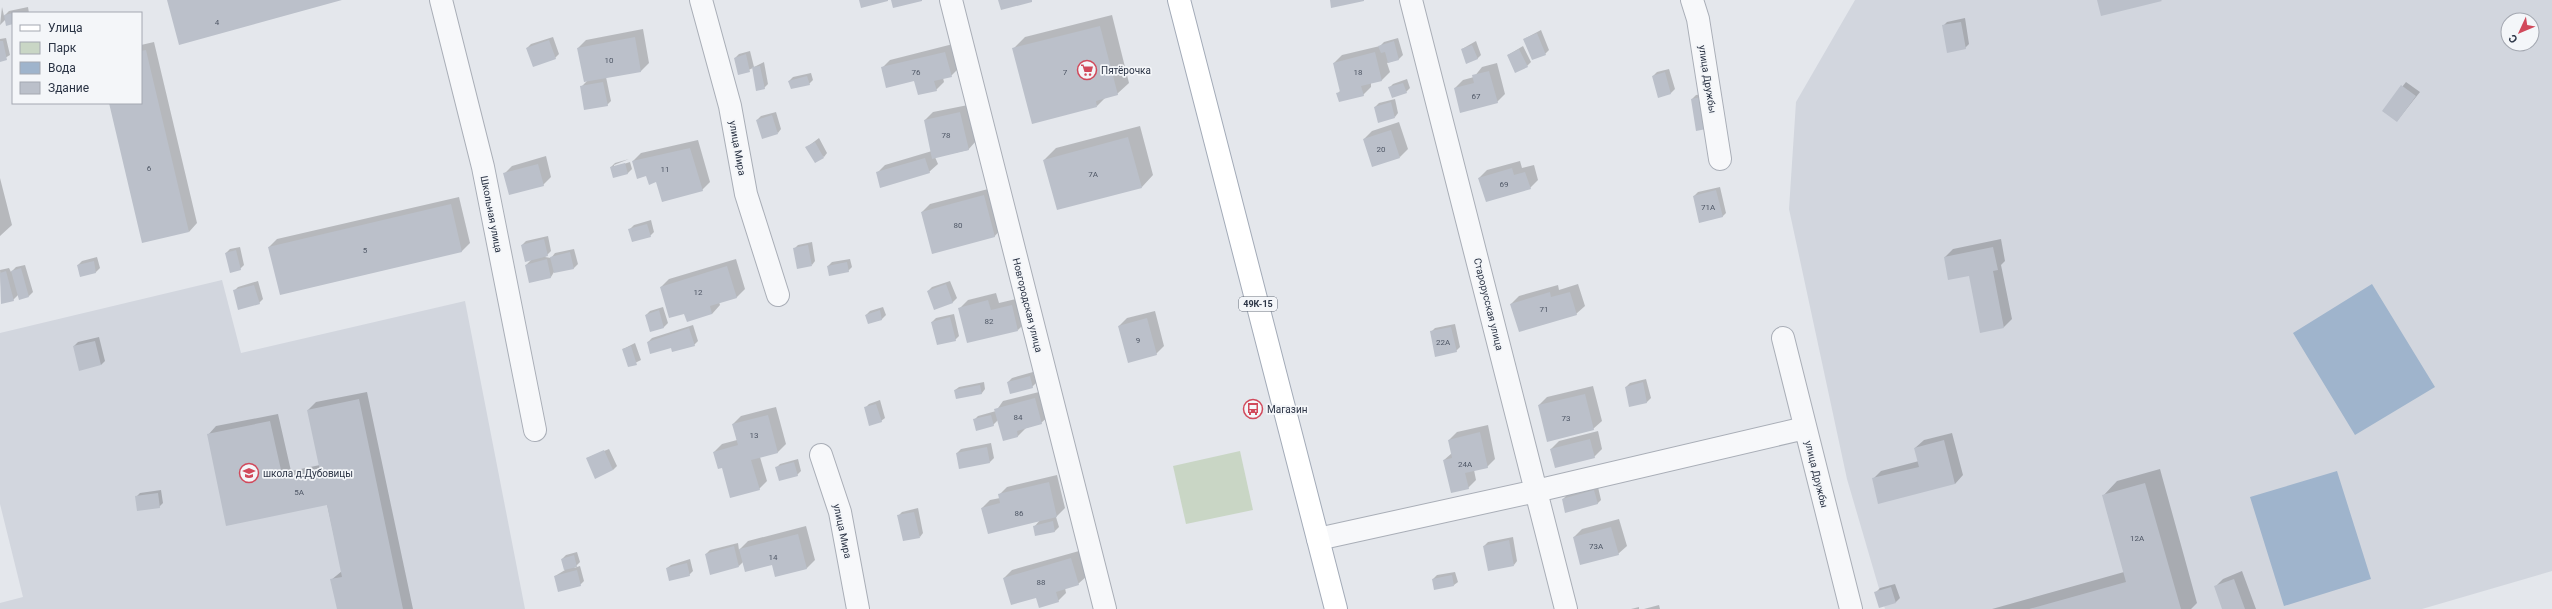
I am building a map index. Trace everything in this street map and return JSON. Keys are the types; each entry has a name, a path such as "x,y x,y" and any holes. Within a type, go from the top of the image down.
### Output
{"main road":[{"name":"49К-15","path":"1179,0 1336,609"}],"street":[{"name":"Школьная улица","path":"441,0 483,167 535,430"},
{"name":"улица Мира","path":"701,0 730,106 746,194 778,295"},
{"name":"Новгородская улица","path":"951,0 1105,609"},
{"name":"Старорусская улица","path":"1411,0 1566,609"},
{"name":"улица Дружбы","path":"1692,0 1698,19 1720,159"},
{"name":"улица Дружбы","path":"1783,338 1851,609"},
{"path":"1318,539 1536,491 1805,428"},
{"name":"улица Мира","path":"821,455 840,512 858,609"}],"shaded area":[{"path":"1855,0 2552,0 2552,571 2422,609 1885,609 1847,479 1789,209 1796,102"},
{"name":"школа д.Дубовицы","path":"222,280 241,353 465,301 525,609 0,609 0,603 23,597 0,504 0,333"}],"green space":[{"path":"1240,451 1253,510 1186,524 1173,466"}],"water":[{"path":"2372,284 2435,387 2355,435 2293,333"},
{"path":"2337,471 2371,579 2284,606 2250,497"}],"building":[{"path":"167,0 342,0 179,45"},
{"path":"859,0 888,0 888,1 861,8"},
{"path":"891,0 922,0 922,1 893,8"},
{"path":"998,0 1032,0 1032,2 1001,10"},
{"path":"1330,0 1364,0 1364,1 1331,8"},
{"path":"2097,0 2161,0 2162,1 2101,16"},
{"path":"12,13 12,24 6,26 4,15"},
{"path":"1961,22 1966,49 1947,53 1942,25"},
{"path":"1100,26 1118,95 1096,101 1097,107 1032,124 1012,48"},
{"path":"1537,33 1546,55 1532,60 1523,39"},
{"path":"635,37 641,72 584,82 577,48"},
{"path":"549,40 556,59 533,67 526,48"},
{"path":"0,41 3,41 7,60 0,62"},
{"path":"1394,41 1399,60 1388,63 1385,52 1381,53 1378,46"},
{"path":"1472,45 1478,59 1466,64 1461,49"},
{"path":"1519,49 1528,67 1515,73 1507,55"},
{"path":"146,50 189,232 142,243 109,104 142,104 142,51"},
{"path":"945,52 952,77 934,81 937,91 918,95 914,81 886,88 881,67"},
{"path":"1375,52 1382,81 1361,86 1364,96 1339,102 1336,93 1340,92 1333,63"},
{"path":"746,54 750,72 738,75 734,58"},
{"path":"760,66 765,89 756,91 752,67"},
{"path":"1489,71 1498,103 1460,113 1454,88 1474,83 1472,75"},
{"path":"1665,72 1671,94 1658,98 1652,76"},
{"path":"807,76 810,85 791,89 788,81"},
{"path":"603,82 608,106 584,110 580,86"},
{"path":"1403,83 1407,93 1392,98 1388,87"},
{"path":"2401,85 2416,96 2397,122 2382,111"},
{"path":"1701,97 1706,129 1696,131 1691,99"},
{"path":"1391,102 1395,118 1378,123 1374,107"},
{"path":"960,112 969,150 932,159 924,120"},
{"path":"772,115 778,134 762,139 756,120"},
{"path":"1391,130 1400,158 1372,167 1363,139"},
{"path":"1128,137 1142,188 1057,210 1043,160"},
{"path":"815,142 824,158 815,163 805,147"},
{"path":"690,148 703,191 662,202 656,182 649,185 646,176 637,179 632,161"},
{"path":"925,158 930,173 880,188 876,172"},
{"path":"625,163 628,174 613,178 610,167"},
{"path":"538,164 544,186 509,195 503,173"},
{"path":"1512,168 1514,175 1525,172 1531,189 1486,202 1478,178"},
{"path":"1716,190 1723,217 1699,223 1693,196"},
{"path":"984,195 995,237 932,254 921,212"},
{"path":"451,204 462,252 280,295 268,247"},
{"path":"647,224 651,237 632,242 628,229"},
{"path":"544,239 548,256 525,262 521,245"},
{"path":"808,245 812,266 797,269 793,248"},
{"path":"1993,247 1998,270 1993,271 2004,328 1980,333 1969,276 1948,280 1944,257"},
{"path":"236,250 241,270 230,273 225,253"},
{"path":"570,252 574,269 554,273 550,257"},
{"path":"547,259 551,278 529,283 525,265"},
{"path":"94,261 96,273 80,277 77,265"},
{"path":"847,262 849,272 829,276 827,266"},
{"path":"727,266 737,298 710,306 712,314 687,322 684,314 669,318 660,287"},
{"path":"21,268 29,297 19,300 11,271"},
{"path":"6,271 14,301 1,304 0,273"},
{"path":"946,284 953,303 934,310 927,291"},
{"path":"254,285 260,304 238,310 233,290"},
{"path":"1550,292 1551,297 1570,292 1577,315 1519,332 1510,304"},
{"path":"988,300 991,310 1012,305 1018,331 967,343 958,308"},
{"path":"659,310 664,328 650,332 645,315"},
{"path":"880,310 882,320 868,324 865,315"},
{"path":"950,317 956,341 937,345 931,322"},
{"path":"1147,318 1157,355 1128,363 1118,326"},
{"path":"1451,327 1457,352 1435,357 1430,331"},
{"path":"689,328 695,346 672,352 671,348 650,354 647,342"},
{"path":"95,341 101,365 79,371 73,346"},
{"path":"631,346 637,365 628,367 622,349"},
{"path":"1030,376 1033,388 1010,394 1007,382"},
{"path":"1643,382 1647,403 1629,407 1625,387"},
{"path":"980,385 982,394 956,399 954,390"},
{"path":"1585,394 1594,430 1547,442 1538,405"},
{"path":"1035,398 1042,424 1017,431 1018,437 1003,441 994,409"},
{"path":"359,399 403,609 337,609 330,579 342,577 327,505 226,526 207,434 270,421 283,479 320,471 307,410"},
{"path":"876,404 882,422 869,426 864,407"},
{"path":"768,415 778,453 751,460 760,490 730,498 722,468 718,469 713,452 738,445 732,424"},
{"path":"991,415 994,426 976,431 973,419"},
{"path":"1480,432 1488,468 1465,473 1469,489 1451,493 1443,460 1452,458 1448,440"},
{"path":"1590,439 1595,458 1555,468 1550,449"},
{"path":"1944,440 1955,484 1878,504 1872,478 1919,467 1914,448"},
{"path":"987,447 990,463 959,469 956,453"},
{"path":"604,450 613,470 595,479 586,458"},
{"path":"794,462 798,476 779,481 775,467"},
{"path":"1049,482 1057,517 988,534 981,508 1000,503 998,494"},
{"path":"2145,483 2181,609 2029,609 2126,582 2102,495"},
{"path":"1594,490 1598,504 1565,513 1562,499"},
{"path":"158,493 160,508 137,511 135,496"},
{"path":"914,512 920,538 903,541 897,515"},
{"path":"1053,521 1055,532 1035,536 1033,526"},
{"path":"1611,527 1619,555 1580,565 1573,537"},
{"path":"798,534 807,569 775,577 772,565 745,572 739,549"},
{"path":"1509,540 1514,566 1488,571 1483,546"},
{"path":"734,546 739,567 710,575 705,554"},
{"path":"574,555 577,567 564,570 561,559"},
{"path":"1071,558 1079,585 1056,592 1059,602 1039,608 1036,598 1011,605 1003,578"},
{"path":"687,563 690,576 669,581 666,568"},
{"path":"577,570 581,586 558,592 554,576"},
{"path":"1452,575 1454,586 1434,590 1432,579"},
{"path":"2234,579 2245,609 2222,609 2214,586"},
{"path":"1891,587 1896,603 1879,608 1874,592"}],"place":[{"name":"Пятёрочка","path":"1087,70"},
{"name":"Магазин","path":"1253,409"},
{"name":"школа д.Дубовицы","path":"249,473"}]}
